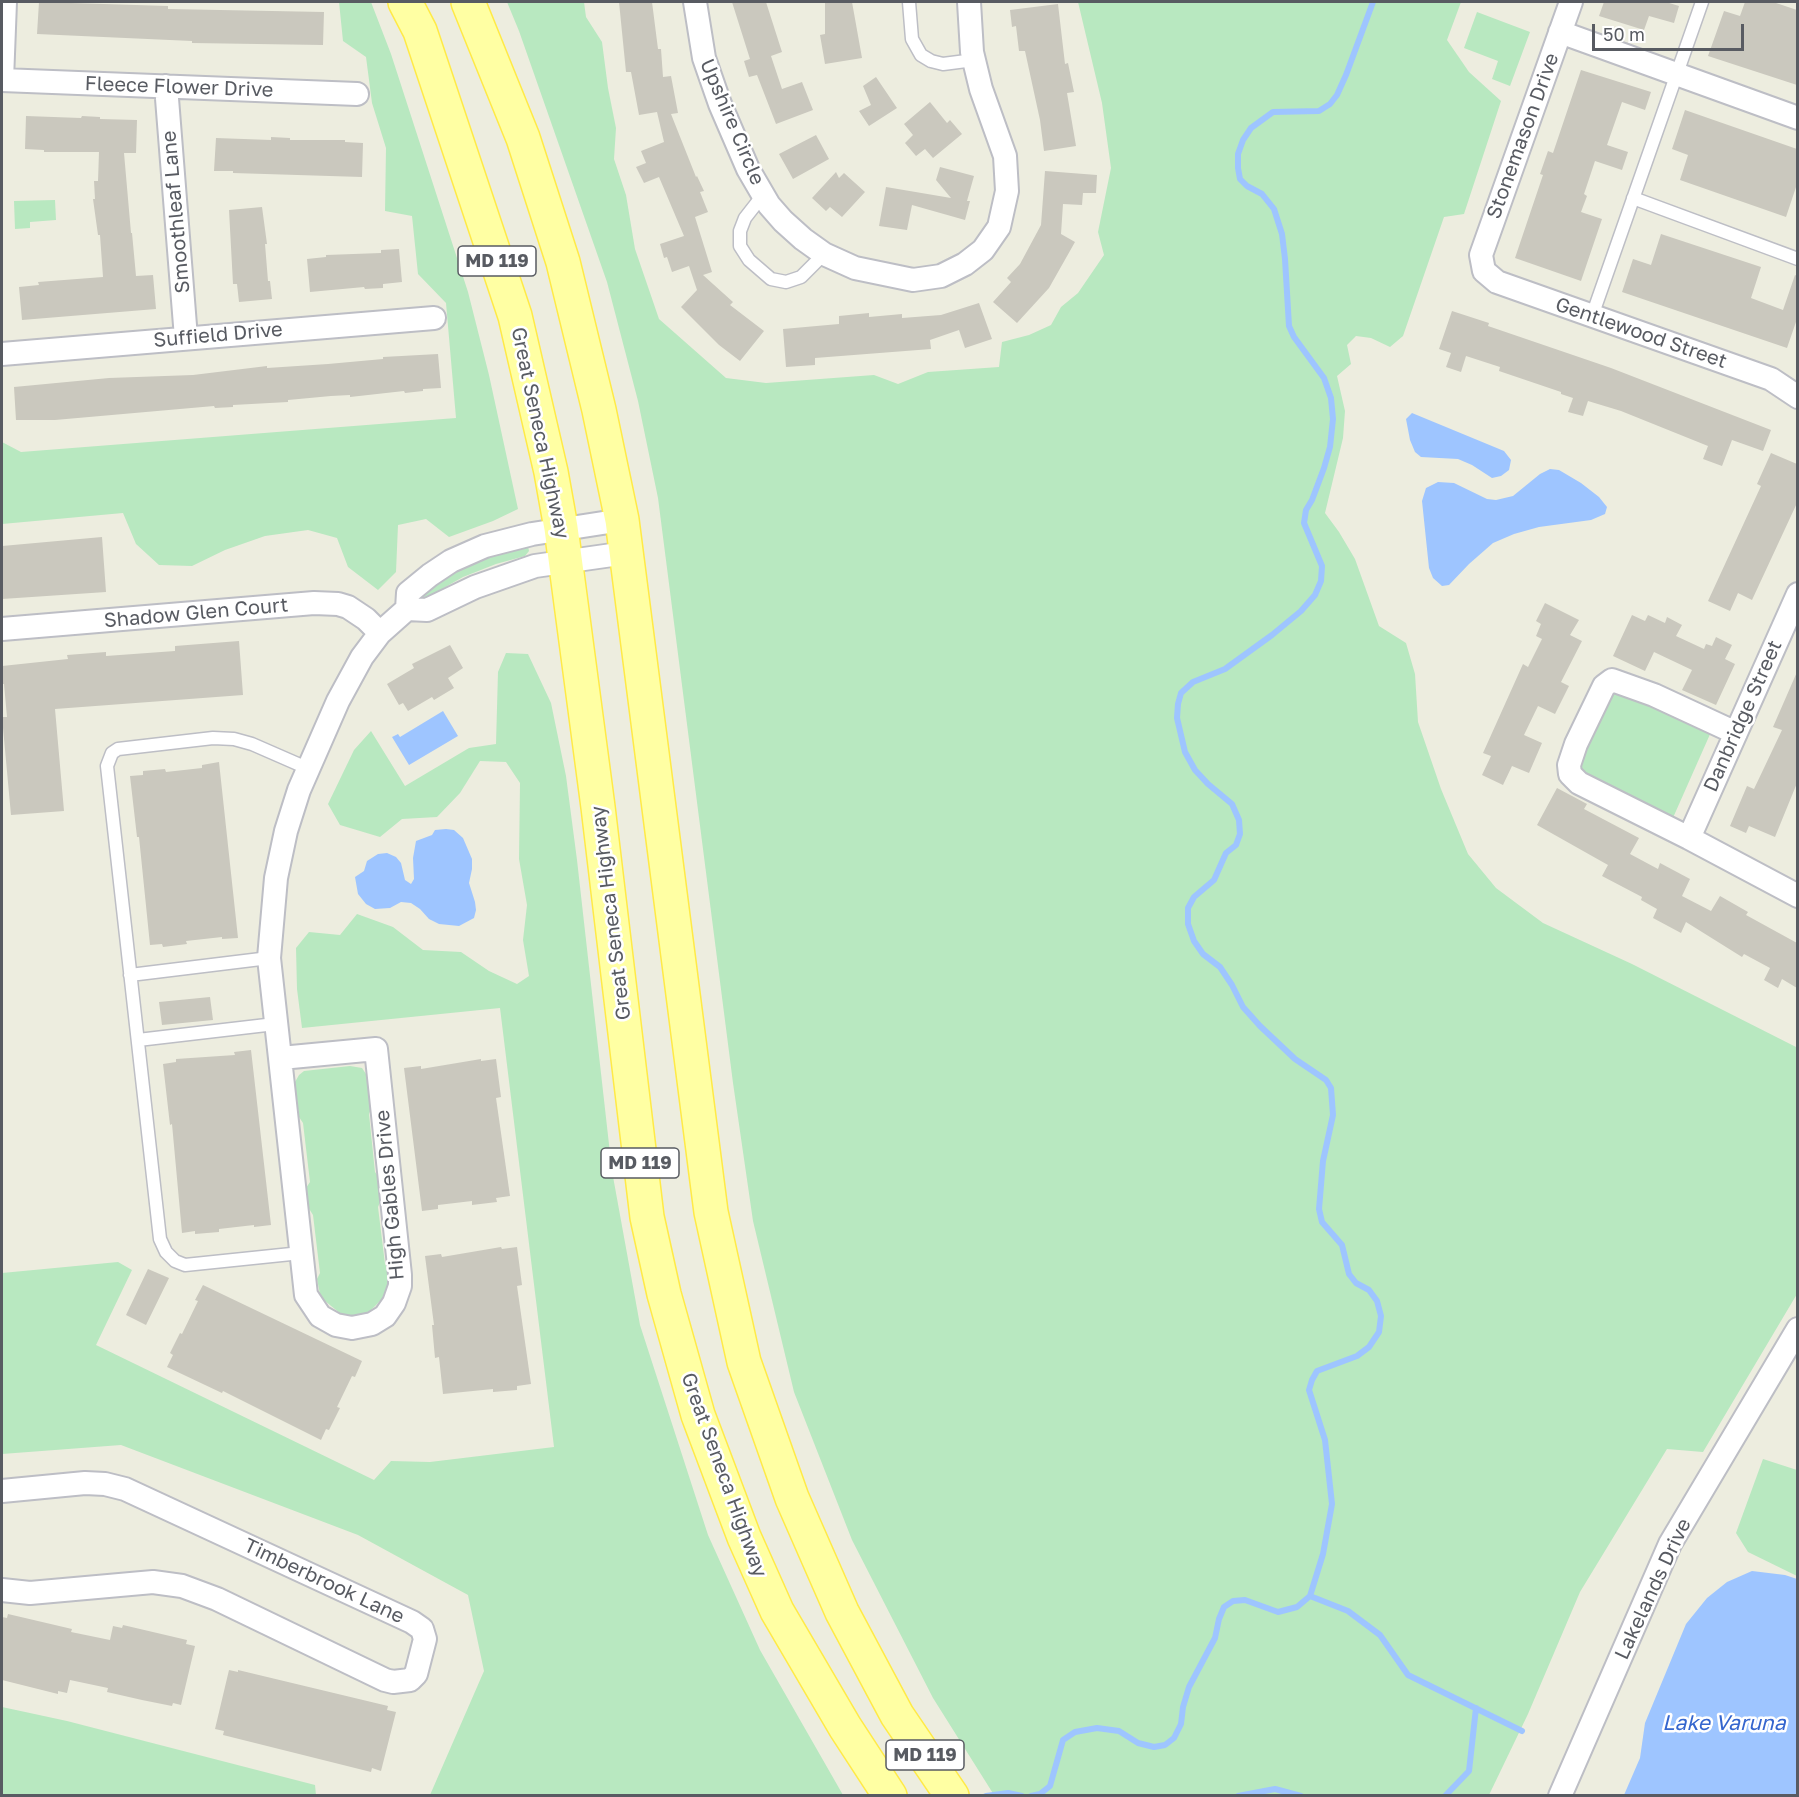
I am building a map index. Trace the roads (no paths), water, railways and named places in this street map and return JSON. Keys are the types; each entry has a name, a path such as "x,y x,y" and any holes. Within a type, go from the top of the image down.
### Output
{"main road":[{"name":"Great Seneca Highway","path":"405,2 420,31 515,316 551,472 566,563 598,807 647,1217 664,1294 698,1415 744,1537 777,1611 845,1727 890,1796"},
{"name":"MD 119","path":"468,2 523,138 563,262 599,410 622,520 711,1212 744,1362 792,1498 842,1612 897,1715 952,1796"}],"street":[{"path":"2,80 5,2"},
{"name":"Upshire Circle","path":"695,2 707,67 748,169 763,195 783,220 824,254 855,268 913,280 941,276 965,264 983,250 999,227 1007,191 1005,156 981,89 972,52 969,2"},
{"name":"Stonemason Drive","path":"1484,270 1481,255 1571,2"},
{"path":"1560,32 1797,118"},
{"name":"Fleece Flower Drive","path":"2,80 357,94"},
{"name":"Smoothleaf Lane","path":"166,86 186,338"},
{"name":"Gentlewood Street","path":"1484,270 1497,282 1771,379 1797,397"},
{"name":"Suffield Drive","path":"2,354 434,318"},
{"name":"High Gables Drive","path":"281,1058 376,1049 400,1263 400,1286 394,1303 385,1316 372,1324 352,1328 336,1325 320,1316 306,1295 269,958 272,909 281,852 291,811 307,768 338,701 362,657 380,633 407,609 408,593 451,561 484,546 561,528 622,520"},
{"path":"407,609 427,610 475,587 535,566 626,553"},
{"name":"Danbridge Street","path":"1689,838 1797,594"},
{"name":"Shadow Glen Court","path":"2,629 314,603 338,604 348,607 366,619 380,633"},
{"path":"1736,733 1654,695 1612,680 1604,686 1584,726 1569,765 1570,774 1579,783 1797,896"},
{"name":"Lakelands Drive","path":"1560,1796 1670,1544 1797,1329"},
{"name":"Timberbrook Lane","path":"2,1491 85,1483 125,1489 412,1622 422,1629 425,1639 416,1674 410,1680 393,1682 217,1599 182,1586 153,1582 30,1593 2,1590"}],"lane":[{"path":"909,2 912,39 921,55 931,61 943,63 974,60"},
{"path":"1592,316 1702,2"},
{"path":"763,195 745,218 740,231 740,246 749,260 771,279 790,282 807,273 824,254"},
{"path":"1633,198 1797,259"},
{"path":"301,1253 185,1264 175,1261 166,1252 160,1239 108,766 112,753 118,749 213,738 234,739 252,744 307,768"},
{"path":"130,975 269,958"},
{"path":"138,1040 275,1024"}],"water":[{"path":"1412,413 1504,451 1511,460 1509,470 1501,476 1492,478 1458,459 1421,457 1415,452 1410,440 1406,419"},
{"path":"1550,469 1559,470 1599,497 1607,507 1605,514 1591,520 1539,527 1514,534 1493,543 1449,585 1442,586 1433,578 1429,568 1422,501 1426,488 1438,482 1454,483 1487,499 1496,500 1513,496 1540,474"},
{"path":"443,711 458,736 409,765 392,737 398,734 400,737"},
{"path":"435,830 454,830 463,838 472,859 469,883 475,902 474,918 459,926 439,924 429,919 411,903 401,902 390,908 375,909 366,904 358,894 355,877 364,871 367,861 378,854 387,853 396,857 401,863 405,880 411,884 414,879 413,858 416,841 432,835"},
{"name":"Lake Varuna","path":"1752,1571 1785,1575 1797,1579 1797,1795 1624,1795 1640,1758 1645,1723 1686,1624 1707,1598 1727,1582"}],"waterway":[{"path":"1031,1796 1040,1794 1050,1786 1063,1740 1075,1732 1097,1728 1119,1731 1138,1743 1154,1747 1165,1745 1174,1738 1181,1724 1189,1687 1215,1638 1224,1607 1233,1601 1245,1600 1278,1612 1297,1607 1310,1596 1323,1554 1332,1504 1325,1440 1309,1390 1317,1371 1357,1356 1369,1347 1379,1332 1381,1316 1377,1301 1369,1290 1356,1283 1349,1274 1342,1245 1322,1222 1319,1209 1323,1161 1333,1115 1331,1088 1326,1080 1295,1059 1243,1007 1220,967 1203,954 1194,941 1188,924 1188,908 1194,897 1214,880 1226,853 1236,845 1240,834 1239,820 1232,804 1195,770 1185,752 1177,718 1181,693 1193,682 1225,669 1272,635 1301,611 1315,595 1321,581 1322,566 1304,523 1306,510 1312,500 1330,447 1333,419 1331,398 1324,378 1294,337 1289,326 1282,234 1274,209 1262,194 1247,186 1240,179 1238,154 1251,128 1273,112 1319,111 1330,104 1346,75 1373,2"},
{"path":"1310,1596 1348,1611 1380,1635 1408,1675 1522,1731"},
{"path":"1445,1796 1469,1771 1476,1708"},
{"path":"1238,1796 1275,1789 1301,1796"},
{"path":"986,1796 1008,1793 1022,1796"}]}
